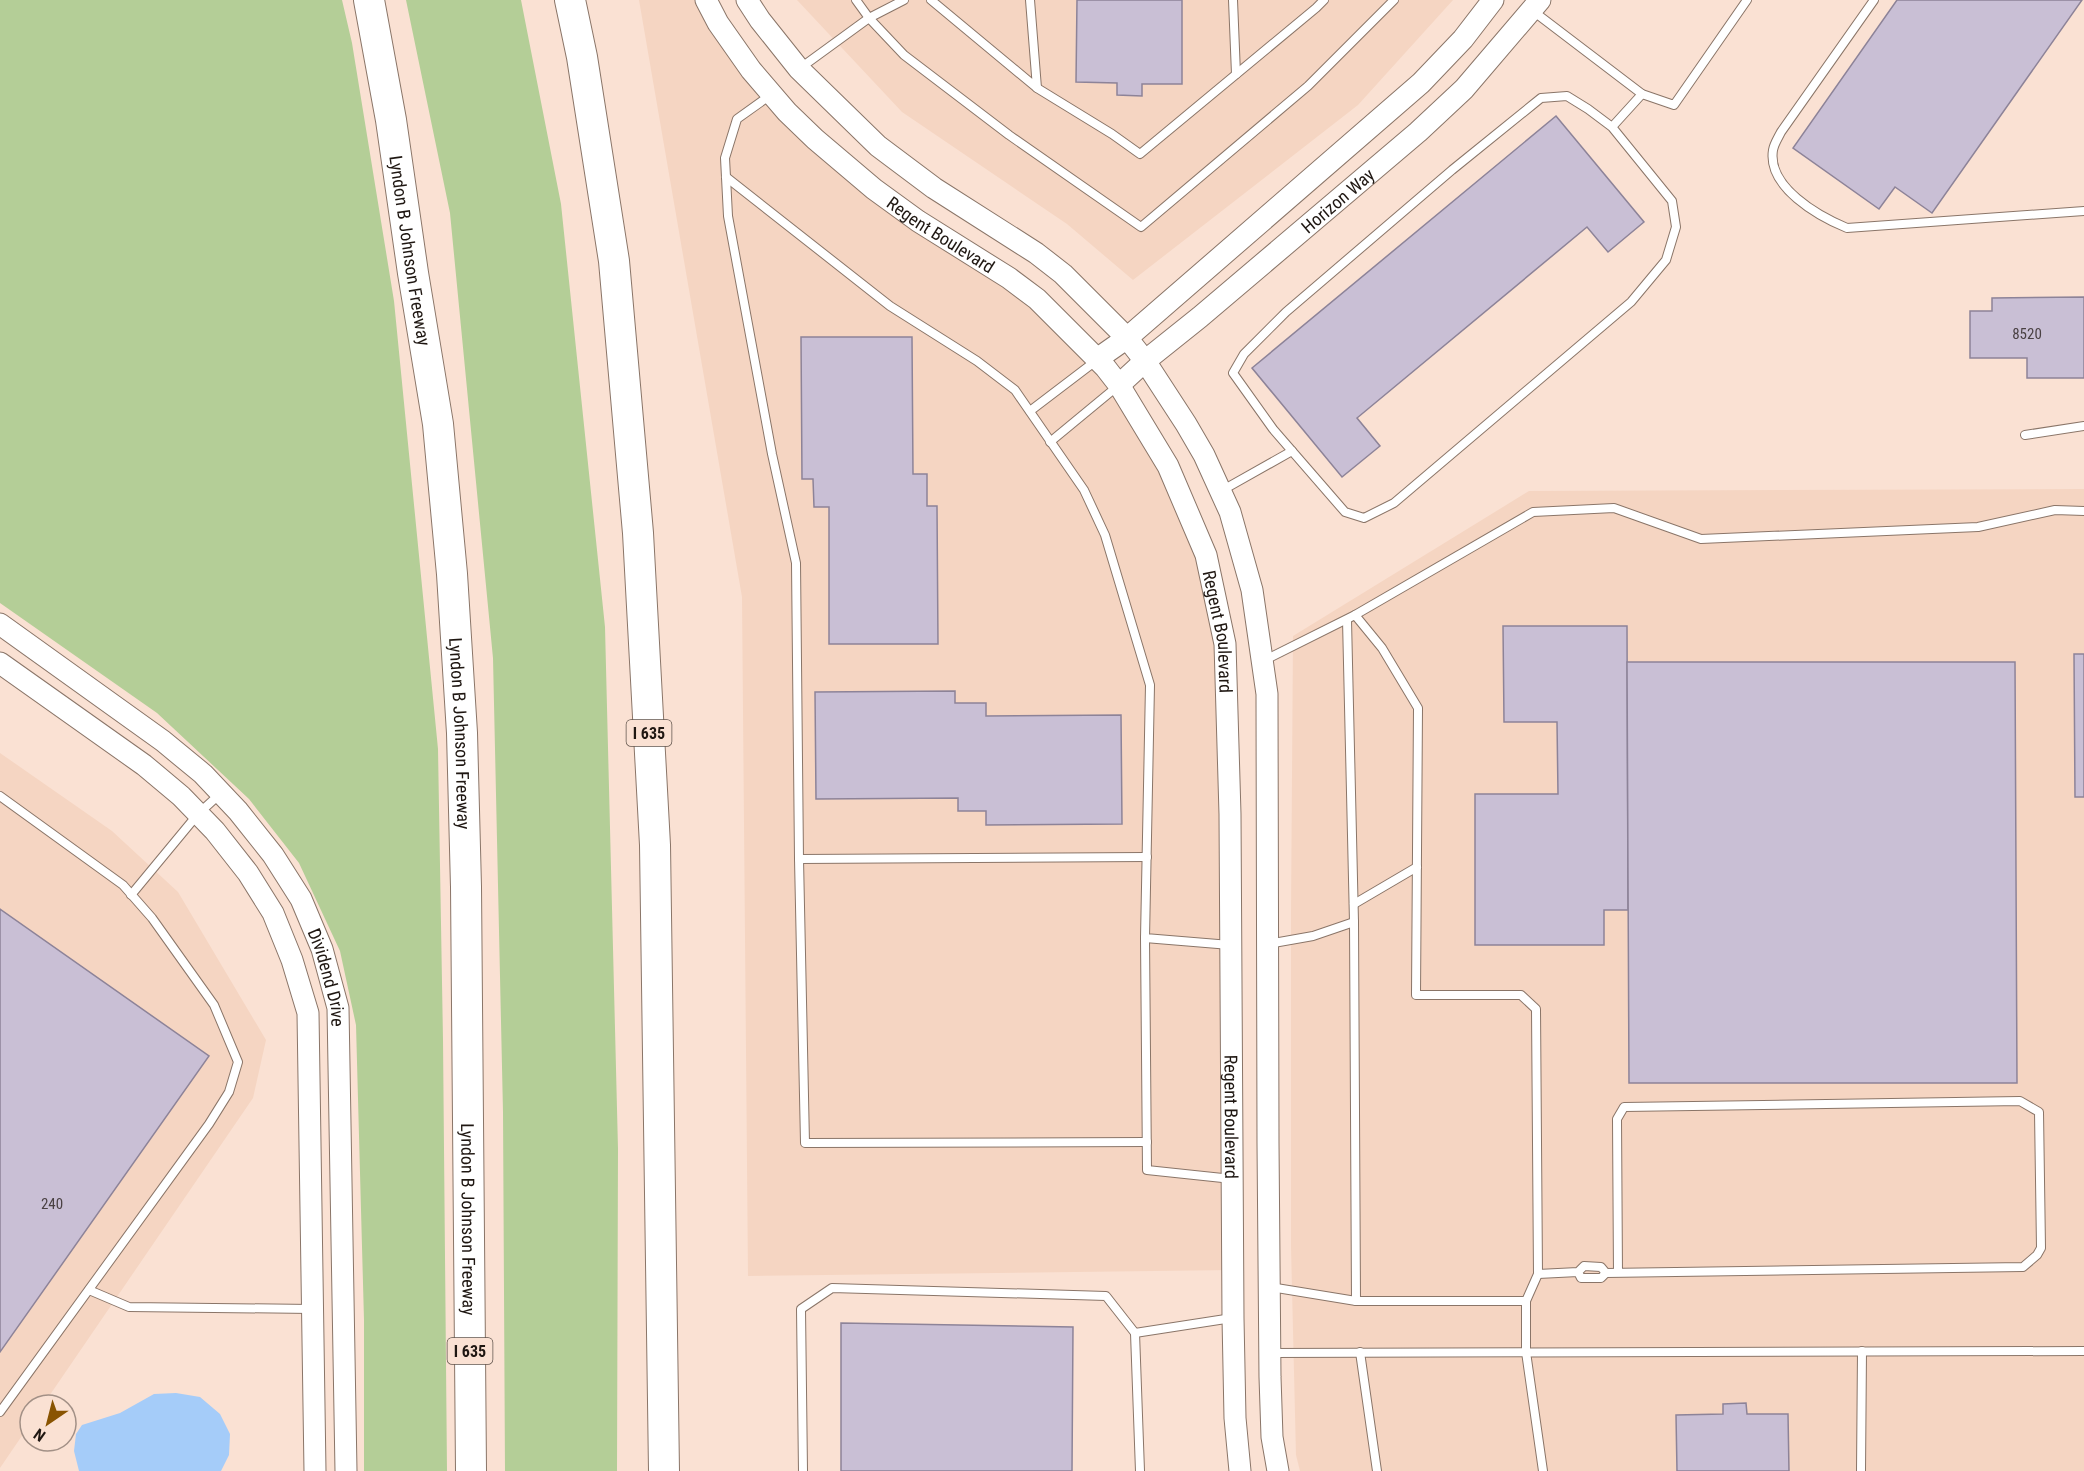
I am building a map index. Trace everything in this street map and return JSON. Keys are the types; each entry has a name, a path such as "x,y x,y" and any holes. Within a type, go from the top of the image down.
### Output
{"highway":[{"name":"Lyndon B Johnson Freeway","path":"369,0 391,120 412,273 438,423 452,574 462,733 466,887 471,1471"},
{"name":"I 635","path":"570,0 582,57 614,261 638,533 655,845 664,1471"}],"street":[{"name":"Regent Boulevard","path":"706,0 718,24 751,70 787,112 815,139 874,189 918,221 1010,278 1037,299 1097,359 1119,385 1168,466 1206,555 1225,645 1230,814 1233,1318 1235,1418 1240,1471"},
{"name":"Regent Boulevard","path":"747,0 799,69 878,146 934,188 1004,231 1064,274 1127,338 1145,361 1186,424 1204,455 1230,512 1252,590 1268,694 1269,1287 1272,1437 1278,1471"},
{"name":"Horizon Way","path":"1097,359 1127,338 1421,82 1463,39 1493,0"},
{"name":"Horizon Way","path":"1119,385 1418,132 1464,89 1530,3"},
{"name":"Dividend Drive","path":"0,624 163,741 221,792 273,855 301,899 322,949 339,1008 346,1471"},
{"name":"Dividend Drive","path":"0,663 144,765 181,796 215,831 248,873 273,913 292,960 308,1012 315,1471"},
{"path":"312,1309 343,1309"}],"lane":[{"path":"856,0 869,18 903,55 1009,135 1140,227 1308,86 1394,0"},
{"path":"799,69 869,18 904,0"},
{"path":"931,0 1037,88 1140,154 1324,0"},
{"path":"1030,0 1037,88"},
{"path":"1233,0 1236,74"},
{"path":"1530,3 1642,94 1674,105 1747,0"},
{"path":"1874,0 1781,132 1773,150 1774,168 1780,182 1793,196 1832,222 1847,228 2084,211"},
{"path":"772,93 737,119 725,158 728,216 772,454 795,563 805,1143 1147,1142"},
{"path":"1612,128 1642,94"},
{"path":"1567,96 1612,128 1672,201 1676,227 1666,260 1631,302 1394,503 1364,518 1345,512 1273,429 1233,373 1244,354 1304,297 1452,170 1541,98 1567,96"},
{"path":"726,177 890,306 977,361 1015,390 1084,490 1105,535 1150,685 1145,938 1147,1170 1233,1179"},
{"path":"1030,411 1097,359"},
{"path":"1050,442 1119,385"},
{"path":"2025,435 2084,426"},
{"path":"1221,491 1292,452"},
{"path":"1262,662 1347,620 1533,512 1614,508 1701,539 1978,528 2055,510 2084,511"},
{"path":"1355,615 1382,648 1418,708 1416,995 1521,995 1536,1009 1538,1274 1527,1301 1527,1352 1543,1471"},
{"path":"1347,620 1354,904 1356,1301"},
{"path":"131,895 198,814 221,792"},
{"path":"0,796 123,885 152,918 214,1005 238,1062 229,1092 214,1116 0,1412"},
{"path":"799,859 1147,857"},
{"path":"1354,904 1417,867"},
{"path":"1268,944 1313,936 1354,922"},
{"path":"1145,938 1231,945"},
{"path":"1538,1274 1578,1272 1581,1278 1601,1278 1606,1273 1618,1273 2023,1267 2037,1255 2041,1248 2039,1112 2020,1101 1624,1107 1617,1119 1618,1273"},
{"path":"1269,1287 1356,1301 1527,1301"},
{"path":"803,1471 801,1309 832,1288 1106,1296 1135,1333 1140,1471"},
{"path":"89,1290 129,1307 312,1309"},
{"path":"1135,1333 1233,1318"},
{"path":"1861,1471 1862,1351"},
{"path":"1271,1353 2084,1351"},
{"path":"1360,1352 1377,1471"}],"shaded area":[{"path":"639,0 706,0 787,112 1009,278 1119,385 1214,586 1233,1270 748,1276 742,597"},
{"path":"797,0 1453,0 1358,105 1133,280 1067,224 902,112"},
{"path":"2084,489 2084,1471 1300,1471 1296,1455 1291,1247 1293,636 1529,491"},
{"path":"0,753 112,831 178,892 266,1040 253,1098 51,1393 18,1393 18,1442 0,1468"}],"green space":[{"path":"0,0 342,0 352,43 394,301 438,749 447,1471 364,1471 364,1320 356,1025 340,951 299,863 249,799 157,713 0,603"},
{"path":"406,0 521,0 561,204 605,627 618,1149 617,1471 505,1471 503,1112 493,658 450,213"}],"water":[{"path":"176,1393 200,1397 220,1414 230,1434 229,1455 221,1471 79,1471 74,1453 78,1453 78,1431 82,1425 120,1413 154,1394"}],"building":[{"path":"1077,0 1182,0 1182,84 1142,84 1142,96 1117,95 1117,83 1076,82"},
{"path":"1897,0 2082,0 1932,213 1895,187 1879,209 1793,148"},
{"path":"1556,116 1644,222 1608,252 1587,227 1357,418 1380,446 1342,477 1252,368"},
{"path":"2084,297 2084,378 2027,378 2027,358 1970,358 1970,311 1992,311 1992,298"},
{"path":"801,337 912,337 913,474 927,474 927,506 937,506 938,644 829,644 829,507 814,507 813,479 802,479"},
{"path":"1503,626 1627,626 1628,910 1604,910 1604,945 1475,945 1475,794 1558,794 1557,722 1504,722"},
{"path":"2074,654 2084,654 2084,797 2075,797"},
{"path":"1627,662 2015,662 2017,1083 1629,1083"},
{"path":"955,691 955,703 986,703 986,716 1121,715 1122,824 986,825 986,811 958,811 958,798 816,799 815,692"},
{"path":"0,909 209,1056 0,1352"},
{"path":"841,1323 1073,1327 1072,1471 841,1471"},
{"path":"1746,1403 1747,1414 1788,1414 1789,1471 1677,1471 1676,1415 1723,1414 1723,1404"}]}
